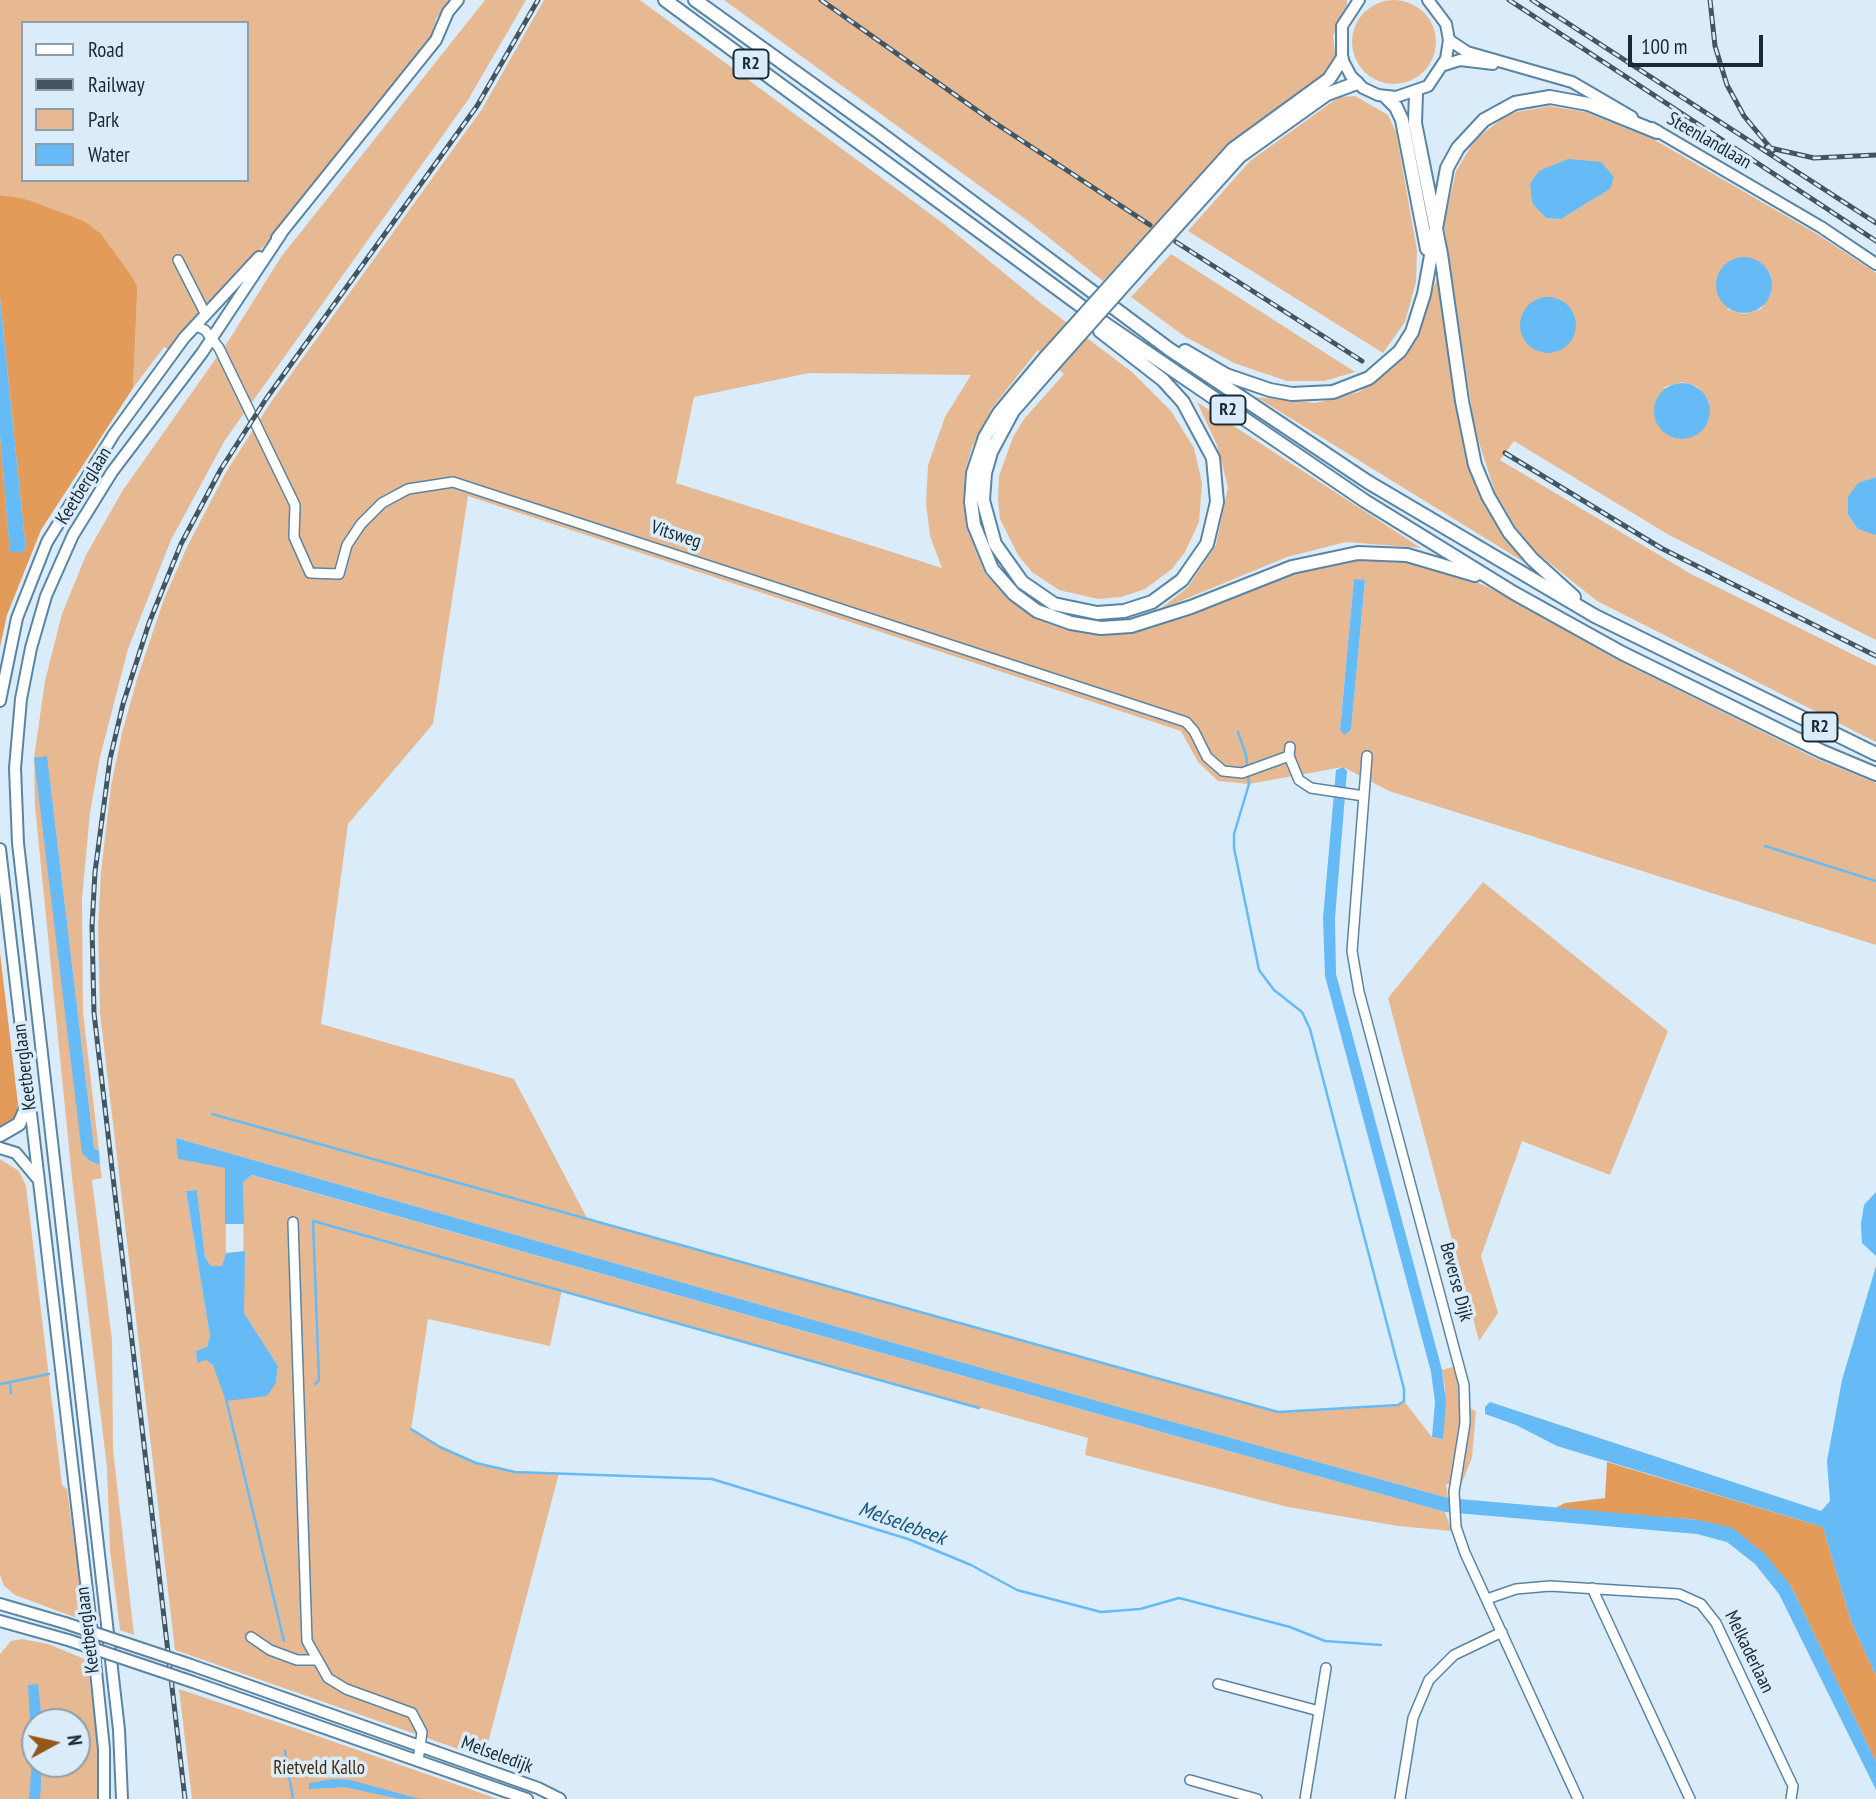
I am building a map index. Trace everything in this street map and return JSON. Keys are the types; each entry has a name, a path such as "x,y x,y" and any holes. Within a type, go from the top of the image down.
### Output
{"highway":[{"name":"R2","path":"664,0 1250,426 1514,593 1622,653 1821,751 1876,774"},
{"name":"R2","path":"695,0 1018,235 1168,349 1368,482 1595,616 1876,754"},
{"path":"1342,60 1329,79 1233,149 1146,253 999,413 985,437 973,472 971,502 974,525 992,569 1014,594 1037,611 1081,625 1101,628 1131,626 1191,607 1292,567 1324,558 1380,552 1407,555 1470,572 1514,593"},
{"path":"1146,253 1240,156 1327,94 1357,83"},
{"path":"1416,93 1415,122 1436,223 1462,401 1479,475 1510,532 1532,559 1595,616"},
{"path":"1386,97 1396,107 1402,120 1428,259"},
{"path":"1084,287 1226,376 1270,390 1315,395 1333,392 1369,378 1400,351 1419,313 1447,168 1458,148 1484,120 1515,103 1550,97 1588,104 1657,132"},
{"path":"953,212 1163,380 1183,402 1207,442 1217,481 1213,526 1207,544 1182,580 1152,602 1124,611 1097,613 1054,604 1022,582 995,544 983,500 985,473 991,452 1013,411 1049,361"},
{"path":"0,1135 19,1124 29,1102"}],"main road":[{"name":"Keetberglaan","path":"436,40 448,12 458,0"},
{"name":"Keetberglaan","path":"0,701 17,618 47,542 114,435 195,326 281,234 436,40 446,32 466,0"},
{"path":"1355,2 1342,26 1339,48 1342,60 1357,83 1370,92 1386,97 1416,93 1437,76 1444,65 1449,40 1446,24 1431,1"},
{"name":"Steenlandlaan","path":"1449,40 1467,52 1572,82 1821,227 1876,264"},
{"name":"Steenlandlaan","path":"1444,65 1460,60 1517,65"},
{"name":"Keetberglaan","path":"122,1799 119,1730 18,843 15,768 21,699 31,648 46,596 73,535 113,472 212,338 281,234"},
{"name":"Keetberglaan","path":"0,849 93,1642 104,1749 104,1799"},
{"path":"0,1148 16,1153 39,1182"},
{"name":"Melseledijk","path":"0,1604 191,1665 560,1799"},
{"name":"Melseledijk","path":"2,1624 68,1640 527,1799"}],"street":[{"path":"178,260 206,315"},
{"path":"195,326 205,330 212,338"},
{"name":"Vitsweg","path":"212,338 295,505 294,537 310,573 339,574 347,545 361,524 382,503 408,489 453,482 1186,722 1213,765 1223,771 1242,773 1257,769 1289,751 1299,780 1311,789 1364,796"},
{"name":"Beverse Dijk","path":"1367,756 1354,919 1355,971 1464,1385 1465,1423 1454,1492 1455,1518 1465,1553 1578,1799"},
{"path":"293,1222 307,1641 328,1678 346,1689 412,1713 419,1722 422,1747 418,1761"},
{"name":"Melkaderlaan","path":"1487,1600 1533,1586 1679,1594 1701,1604 1716,1623 1792,1784 1790,1799"},
{"path":"1592,1588 1595,1601 1690,1799"},
{"path":"1400,1799 1413,1718 1429,1680 1454,1655 1502,1632"},
{"path":"251,1637 270,1650 297,1660 317,1660"},
{"path":"1305,1799 1326,1668"},
{"path":"1218,1684 1319,1711"},
{"path":"1190,1780 1256,1799"}],"green space":[{"path":"0,0 451,0 436,19 434,34 273,236 169,350 164,347 133,388 137,297 84,221 25,200 0,195"},
{"path":"485,0 526,0 468,100 225,440 171,540 128,649 100,757 90,813 82,898 83,1012 99,1151 94,1148 47,757 90,1161 100,1165 102,1178 92,1180 112,1340 113,1449 134,1635 120,1630 110,1550 107,1468 72,1178 35,806 34,758 45,681 62,614 86,555 123,490 229,340 281,257"},
{"path":"544,0 640,0 944,224 1042,304 1132,372 1171,411 1194,448 1202,483 1199,522 1185,552 1172,569 1145,589 1121,597 1098,599 1059,590 1032,572 1018,555 1000,519 998,499 999,476 1013,437 1024,419 1064,374 1038,350 992,408 972,447 965,471 963,502 966,527 985,574 1010,599 1034,616 1069,629 1101,634 1294,573 1359,559 1406,561 1468,578 1511,598 1618,660 1817,759 1876,783 1876,945 1389,791 1343,767 1249,784 1218,781 1198,762 1181,731 468,496 433,724 348,824 321,1024 514,1079 588,1220 1278,1412 1397,1405 1404,1401 1432,1437 1443,1439 1445,1387 1442,1370 1457,1366 1462,1405 1476,1411 1472,1458 1461,1485 1446,1484 1448,1498 1101,1402 176,1138 179,1159 225,1168 226,1253 222,1267 211,1266 205,1257 197,1190 186,1191 210,1336 207,1347 196,1351 197,1362 206,1360 213,1365 276,1383 278,1366 244,1313 243,1182 251,1175 1445,1512 1452,1531 1398,1526 1288,1507 1085,1455 1088,1438 562,1290 550,1346 428,1319 411,1430 476,1463 515,1472 559,1473 484,1758 175,1650 100,1013 98,926 111,786 137,679 164,599 187,547 226,472 271,402 482,109","holes":["809,373 971,375 945,417 928,465 926,503 930,536 942,568 676,483 694,397","1354,579 1365,581 1351,730 1345,734 1340,729"]},
{"path":"724,0 1347,0 1347,4 1333,36 1336,59 1325,75 1229,145 1103,281 1028,221"},
{"path":"1394,0 1410,3 1424,12 1433,26 1436,42 1433,58 1424,72 1410,81 1394,84 1378,81 1364,72 1355,58 1352,42 1355,26 1364,12 1378,3"},
{"path":"1355,96 1388,115 1396,132 1417,250 1416,282 1405,322 1383,353 1188,231 1250,161 1339,97"},
{"path":"1550,106 1585,112 1653,139 1817,234 1876,273 1876,477 1858,483 1848,515 1858,529 1876,534 1876,640 1669,535 1514,441 1500,460 1691,574 1876,666 1876,742 1597,601 1538,554 1516,528 1495,492 1475,430 1444,225 1456,171 1475,140 1504,117","holes":["1530,184 1610,189 1561,219 1546,218 1532,203","1760,262 1771,276 1771,294 1761,309 1744,314 1727,309","1682,382 1698,387 1709,402 1709,420 1664,387"]},
{"path":"1171,254 1355,372 1324,381 1287,381 1234,363 1184,336 1131,297"},
{"path":"1437,278 1464,451 1485,507 1524,562 1256,397 1316,403 1359,392 1395,366 1418,335"},
{"path":"1197,402 1421,548 1346,542 1287,557 1159,610 1188,587 1216,545 1228,487 1217,445"},
{"path":"1483,882 1668,1031 1610,1175 1522,1141 1481,1256 1498,1313 1479,1341 1388,998"},
{"path":"0,1159 19,1171 26,1186 62,1485 67,1489 85,1621 15,1595 4,1586 0,1575"},
{"path":"22,1639 48,1644 87,1660 98,1749 98,1799 0,1799 0,1654 11,1641"},
{"name":"Rietveld Kallo","path":"179,1689 283,1724 498,1799 192,1799"}],"shaded area":[{"path":"0,195 25,199 84,221 101,234 130,274 137,286 137,297 133,388 41,530 7,615 0,647 0,435 10,552 26,551 0,299"},
{"path":"0,953 18,1104 16,1121 0,1130"},
{"path":"1607,1462 1823,1527 1851,1621 1876,1676 1876,1762 1791,1586 1733,1529 1699,1520 1555,1508 1565,1503 1605,1498"}],"water":[{"path":"1568,159 1601,162 1614,177 1610,189 1561,219 1546,218 1532,203 1530,184 1539,171"},
{"path":"1744,257 1755,259 1764,265 1770,274 1770,296 1764,305 1755,311 1744,313 1733,311 1724,305 1718,296 1716,285 1718,274 1724,265 1733,259"},
{"path":"1548,297 1559,299 1568,305 1574,314 1574,336 1568,345 1559,351 1548,353 1537,351 1528,345 1522,336 1520,325 1522,314 1528,305 1537,299"},
{"path":"0,299 26,551 10,553 0,435"},
{"path":"1682,383 1693,385 1702,391 1708,400 1708,422 1702,431 1693,437 1682,439 1671,437 1662,431 1656,422 1654,411 1656,400 1662,391 1671,385"},
{"path":"1876,477 1875,535 1858,529 1848,515 1848,497 1858,483"},
{"path":"1354,579 1365,580 1351,730 1345,735 1340,730"},
{"path":"47,756 94,1148 99,1151 100,1165 90,1161 82,1153 34,758"},
{"path":"1343,767 1347,771 1335,918 1336,974 1442,1370 1446,1402 1443,1439 1432,1437 1435,1402 1431,1372 1325,976 1323,918 1336,770"},
{"path":"176,1138 1101,1402 1448,1498 1699,1520 1733,1528 1765,1554 1791,1586 1876,1762 1876,1790 1779,1594 1755,1564 1727,1542 1697,1534 1445,1512 252,1175 243,1182 244,1224 225,1224 225,1168 178,1159"},
{"path":"197,1190 205,1257 211,1266 222,1266 226,1253 245,1251 244,1313 278,1366 276,1383 267,1396 226,1401 213,1365 206,1360 197,1363 196,1351 207,1347 210,1336 186,1191"},
{"path":"1876,1192 1876,1256 1862,1243 1861,1224 1864,1205"},
{"path":"1876,1266 1876,1676 1851,1621 1823,1527 1557,1446 1516,1425 1485,1414 1485,1407 1490,1402 1821,1511 1830,1501 1827,1461 1842,1380"},
{"path":"38,1684 41,1708 29,1708 28,1685"},
{"path":"31,1778 41,1778 40,1799 29,1799"},
{"path":"334,1779 350,1780 420,1799 399,1799 345,1787 309,1789 309,1783"}],"waterway":[{"path":"212,1114 1278,1412 1398,1405 1404,1401 1404,1389 1310,1029 1302,1012 1274,990 1259,970 1234,848 1234,834 1249,784 1246,755 1238,732"},
{"path":"1765,846 1876,881"},
{"path":"315,1384 319,1380 313,1221 979,1408"},
{"name":"Melselebeek","path":"0,1384 49,1374"},
{"path":"10,1383 11,1393"},
{"path":"226,1399 284,1641"},
{"name":"Melselebeek","path":"411,1429 440,1447 476,1463 515,1472 712,1479 908,1539 971,1565 1017,1590 1101,1612 1140,1609 1179,1598 1290,1627 1325,1641 1381,1645"},
{"path":"285,1751 293,1799"}],"railway":[{"path":"185,1799 94,1013 92,926 95,872 110,759 123,704 149,623 181,544 221,469 266,399 477,106 538,0"},
{"path":"821,0 992,121 1150,225"},
{"path":"1509,0 1876,241"},
{"path":"1532,0 1876,223"},
{"path":"1710,0 1715,46 1727,85 1744,116 1773,151"},
{"path":"1766,147 1814,158 1876,155"},
{"path":"1176,242 1362,361"},
{"path":"1505,453 1661,548 1876,656"}]}
